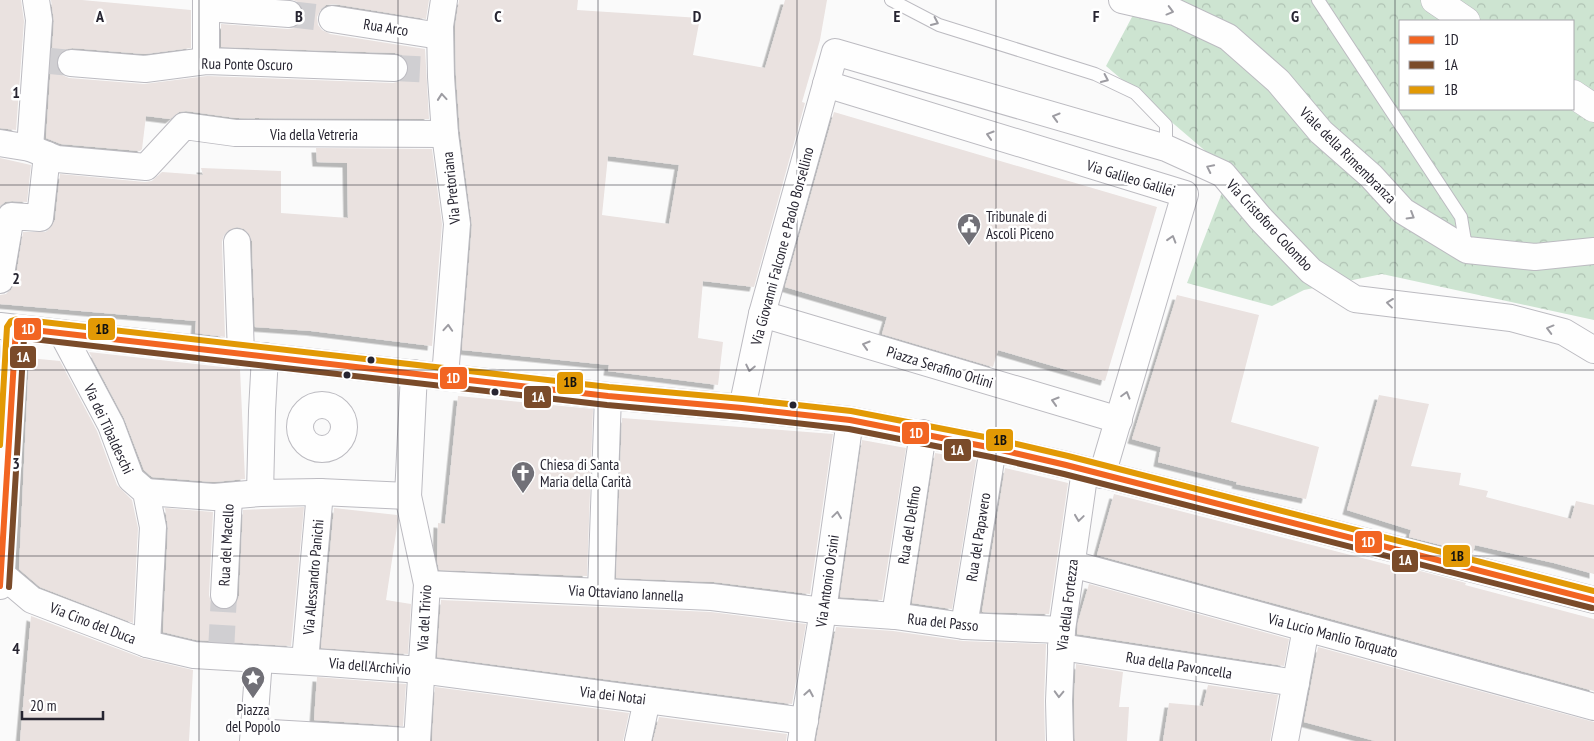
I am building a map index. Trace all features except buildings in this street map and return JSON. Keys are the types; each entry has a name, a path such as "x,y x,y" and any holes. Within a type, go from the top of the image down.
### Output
{"street":[{"path":"0,280 11,216 40,218 38,152 39,20 36,0"},
{"name":"Via Pretoriana","path":"444,0 437,70 457,224 445,377"},
{"name":"Viale della Rimembranza","path":"1122,0 1175,12 1228,37 1278,82 1321,132 1371,176 1403,211 1467,250 1535,257 1594,251"},
{"path":"1435,0 1465,20"},
{"path":"206,61 206,4 289,14"},
{"name":"Rua Arco","path":"332,19 440,36"},
{"name":"Via Cristoforo Colombo","path":"826,84 835,52 1166,148 1223,174 1260,218 1311,271 1355,299 1511,318 1564,332 1594,350"},
{"name":"Rua Ponte Oscuro","path":"71,63 145,69 206,61 394,68"},
{"name":"Via Giovanni Falcone e Paolo Borsellino","path":"742,408 762,314 826,84"},
{"name":"Via Galileo Galilei","path":"826,84 1185,194 1119,420 1094,472"},
{"path":"1574,95 1594,108"},
{"name":"Via della Vetreria","path":"38,152 57,159 146,166 184,126 235,134 445,134"},
{"path":"0,143 38,152"},
{"path":"237,242 262,411 260,493"},
{"name":"Piazza Serafino Orlini","path":"762,314 1119,420"},
{"path":"0,578 8,327 608,396 850,420 923,433 1094,472 1594,600"},
{"name":"Via dei Tibaldeschi","path":"62,333 111,425 131,478 146,492"},
{"name":"Via del Trivio","path":"414,373 408,496 428,584 417,741"},
{"path":"325,395 332,407 340,413 352,430 336,446 328,449 318,457 292,423 315,406 325,395"},
{"path":"601,591 608,396"},
{"name":"Via Antonio Orsini","path":"803,731 823,611 850,420"},
{"name":"Rua del Delfino","path":"895,616 923,433"},
{"name":"Rua del Papavero","path":"964,626 993,448"},
{"name":"Via della Fortezza","path":"1060,741 1059,701 1062,638 1072,564 1094,472"},
{"path":"147,644 153,527 146,492 214,497 260,493 320,492 408,496"},
{"name":"Via Alessandro Panichi","path":"312,662 320,492"},
{"name":"Rua del Macello","path":"224,594 229,496"},
{"name":"Via Lucio Manlio Torquato","path":"1072,564 1594,706"},
{"name":"Via Cino del Duca","path":"0,578 32,600 147,644 194,655 220,654 259,659"},
{"name":"Via Ottaviano Iannella","path":"428,584 712,597 823,611"},
{"name":"Rua del Passo","path":"823,611 895,616 1062,638"},
{"path":"1285,741 1306,628"},
{"name":"Rua della Pavoncella","path":"1062,638 1296,683"},
{"path":"312,662 259,659 253,737 312,736 409,741"},
{"name":"Via dell'Archivio","path":"312,662 421,670"},
{"name":"Via dei Notai","path":"421,670 647,700 803,731"},
{"path":"638,741 647,700"}],"lane":[{"path":"891,0 939,25 1095,74 1135,93 1166,125 1166,148"},
{"path":"1318,0 1461,217 1467,250"}],"green space":[{"path":"1141,0 1594,0 1594,320 1382,274 1304,290 1272,306 1187,283 1230,172 1106,66"}],"tunnel":[{"path":"289,14 332,19"},
{"path":"40,60 71,63"},
{"path":"394,68 433,70"},
{"path":"221,651 224,595"}],"transit line":[{"name":"1B","path":"0,445 7,327 11,321 17,319 609,387 851,411 995,439 1068,456 1594,591"},
{"name":"1D","path":"0,586 16,328 608,396 850,420 993,448 1066,465 1594,600"},
{"name":"1A","path":"9,587 24,338 607,405 849,429 991,457 1064,474 1592,608"}],"place":[{"name":"Tribunale di Ascoli Piceno","path":"969,246"},
{"name":"Chiesa di Santa Maria della Carità","path":"523,494"},
{"name":"Piazza del Popolo","path":"253,699"}]}
